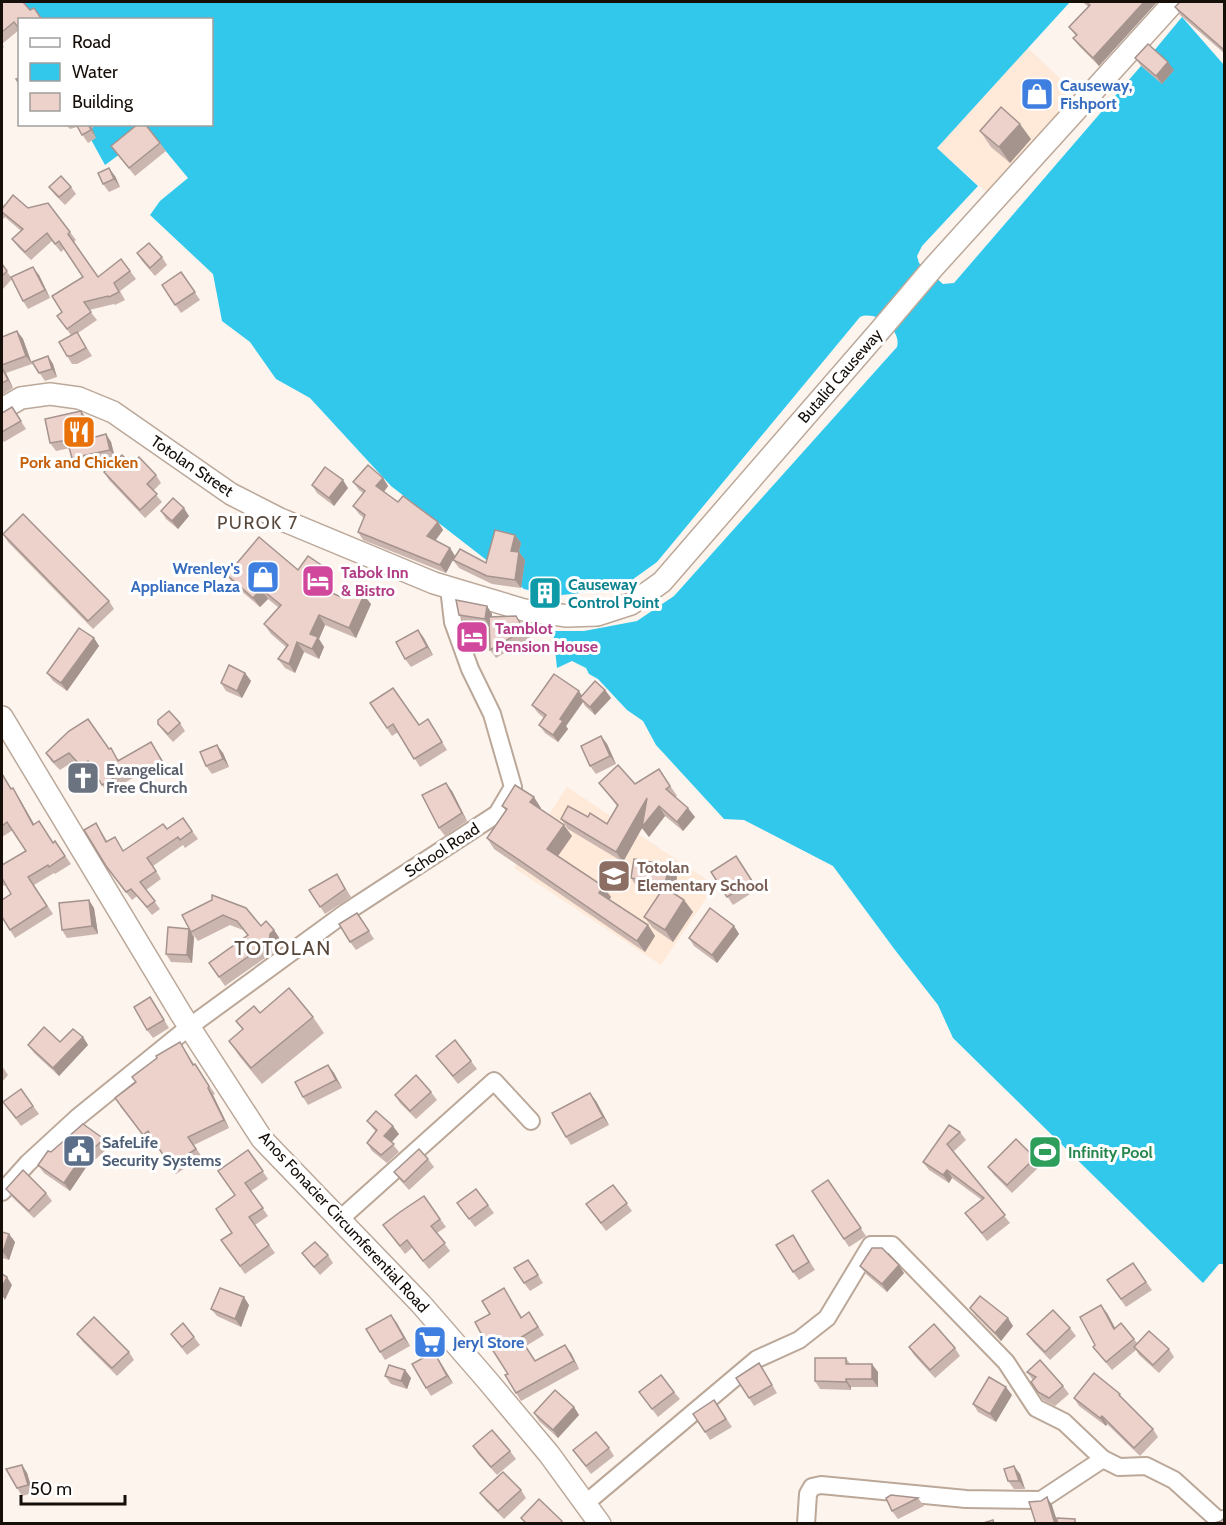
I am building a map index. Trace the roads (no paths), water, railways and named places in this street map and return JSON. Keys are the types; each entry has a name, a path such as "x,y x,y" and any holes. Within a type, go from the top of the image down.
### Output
{"main road":[{"name":"Butalid Causeway","path":"449,588 524,610 567,616 597,615 631,604 662,582 932,268 1172,3"},
{"name":"Totolan Street","path":"2,409 21,398 50,394 79,398 113,412 231,494 250,504 308,531 449,588"},
{"name":"Anos Fonacier Circumferential Road","path":"2,717 189,1027 262,1139 421,1304 465,1354 549,1454 600,1524"}],"street":[{"name":"School Road","path":"2,1192 28,1163 78,1117 189,1027 345,913 497,814 513,787 492,714 470,669 453,622 449,588"},
{"path":"339,1220 494,1082 531,1121"},
{"path":"586,1503 757,1359 799,1340 827,1318 871,1245 892,1245 1006,1362 1036,1408 1064,1422 1103,1459 1119,1467 1146,1466 1174,1480 1218,1520 1224,1519"},
{"path":"806,1524 808,1494 813,1487 821,1485 966,1499 1041,1500 1103,1459"}],"water":[{"path":"18,2 1070,2 937,148 978,186 922,246 917,256 919,263 943,284 954,283 1182,17 1224,65 1224,1264 1219,1264 1203,1283 953,1038 938,1005 833,866 744,820 724,819 656,745 643,721 627,710 598,679 589,674 586,668 572,661 557,668 553,631 584,631 637,621 674,596 897,347 898,341 892,328 873,316 860,317 657,562 625,585 553,596 524,589 391,486 310,398 276,379 250,342 222,321 213,274 150,215 160,201 188,178 150,132 105,165 84,126 213,126 213,18 27,18"}],"place":[{"name":"Causeway, Fishport","path":"1037,94"},
{"name":"Pork and Chicken","path":"79,432"},
{"name":"Wrenley's Appliance Plaza","path":"263,577"},
{"name":"Tabok Inn & Bistro","path":"318,581"},
{"name":"Causeway Control Point","path":"545,593"},
{"name":"Tamblot Pension House","path":"472,637"},
{"name":"Evangelical Free Church","path":"83,778"},
{"name":"Totolan Elementary School","path":"614,876"},
{"name":"SafeLife Security Systems","path":"79,1151"},
{"name":"Infinity Pool","path":"1045,1152"},
{"name":"Jeryl Store","path":"430,1342"}],"district":[{"name":"PUROK 7","path":"258,523"},
{"name":"TOTOLAN","path":"283,948"}]}
